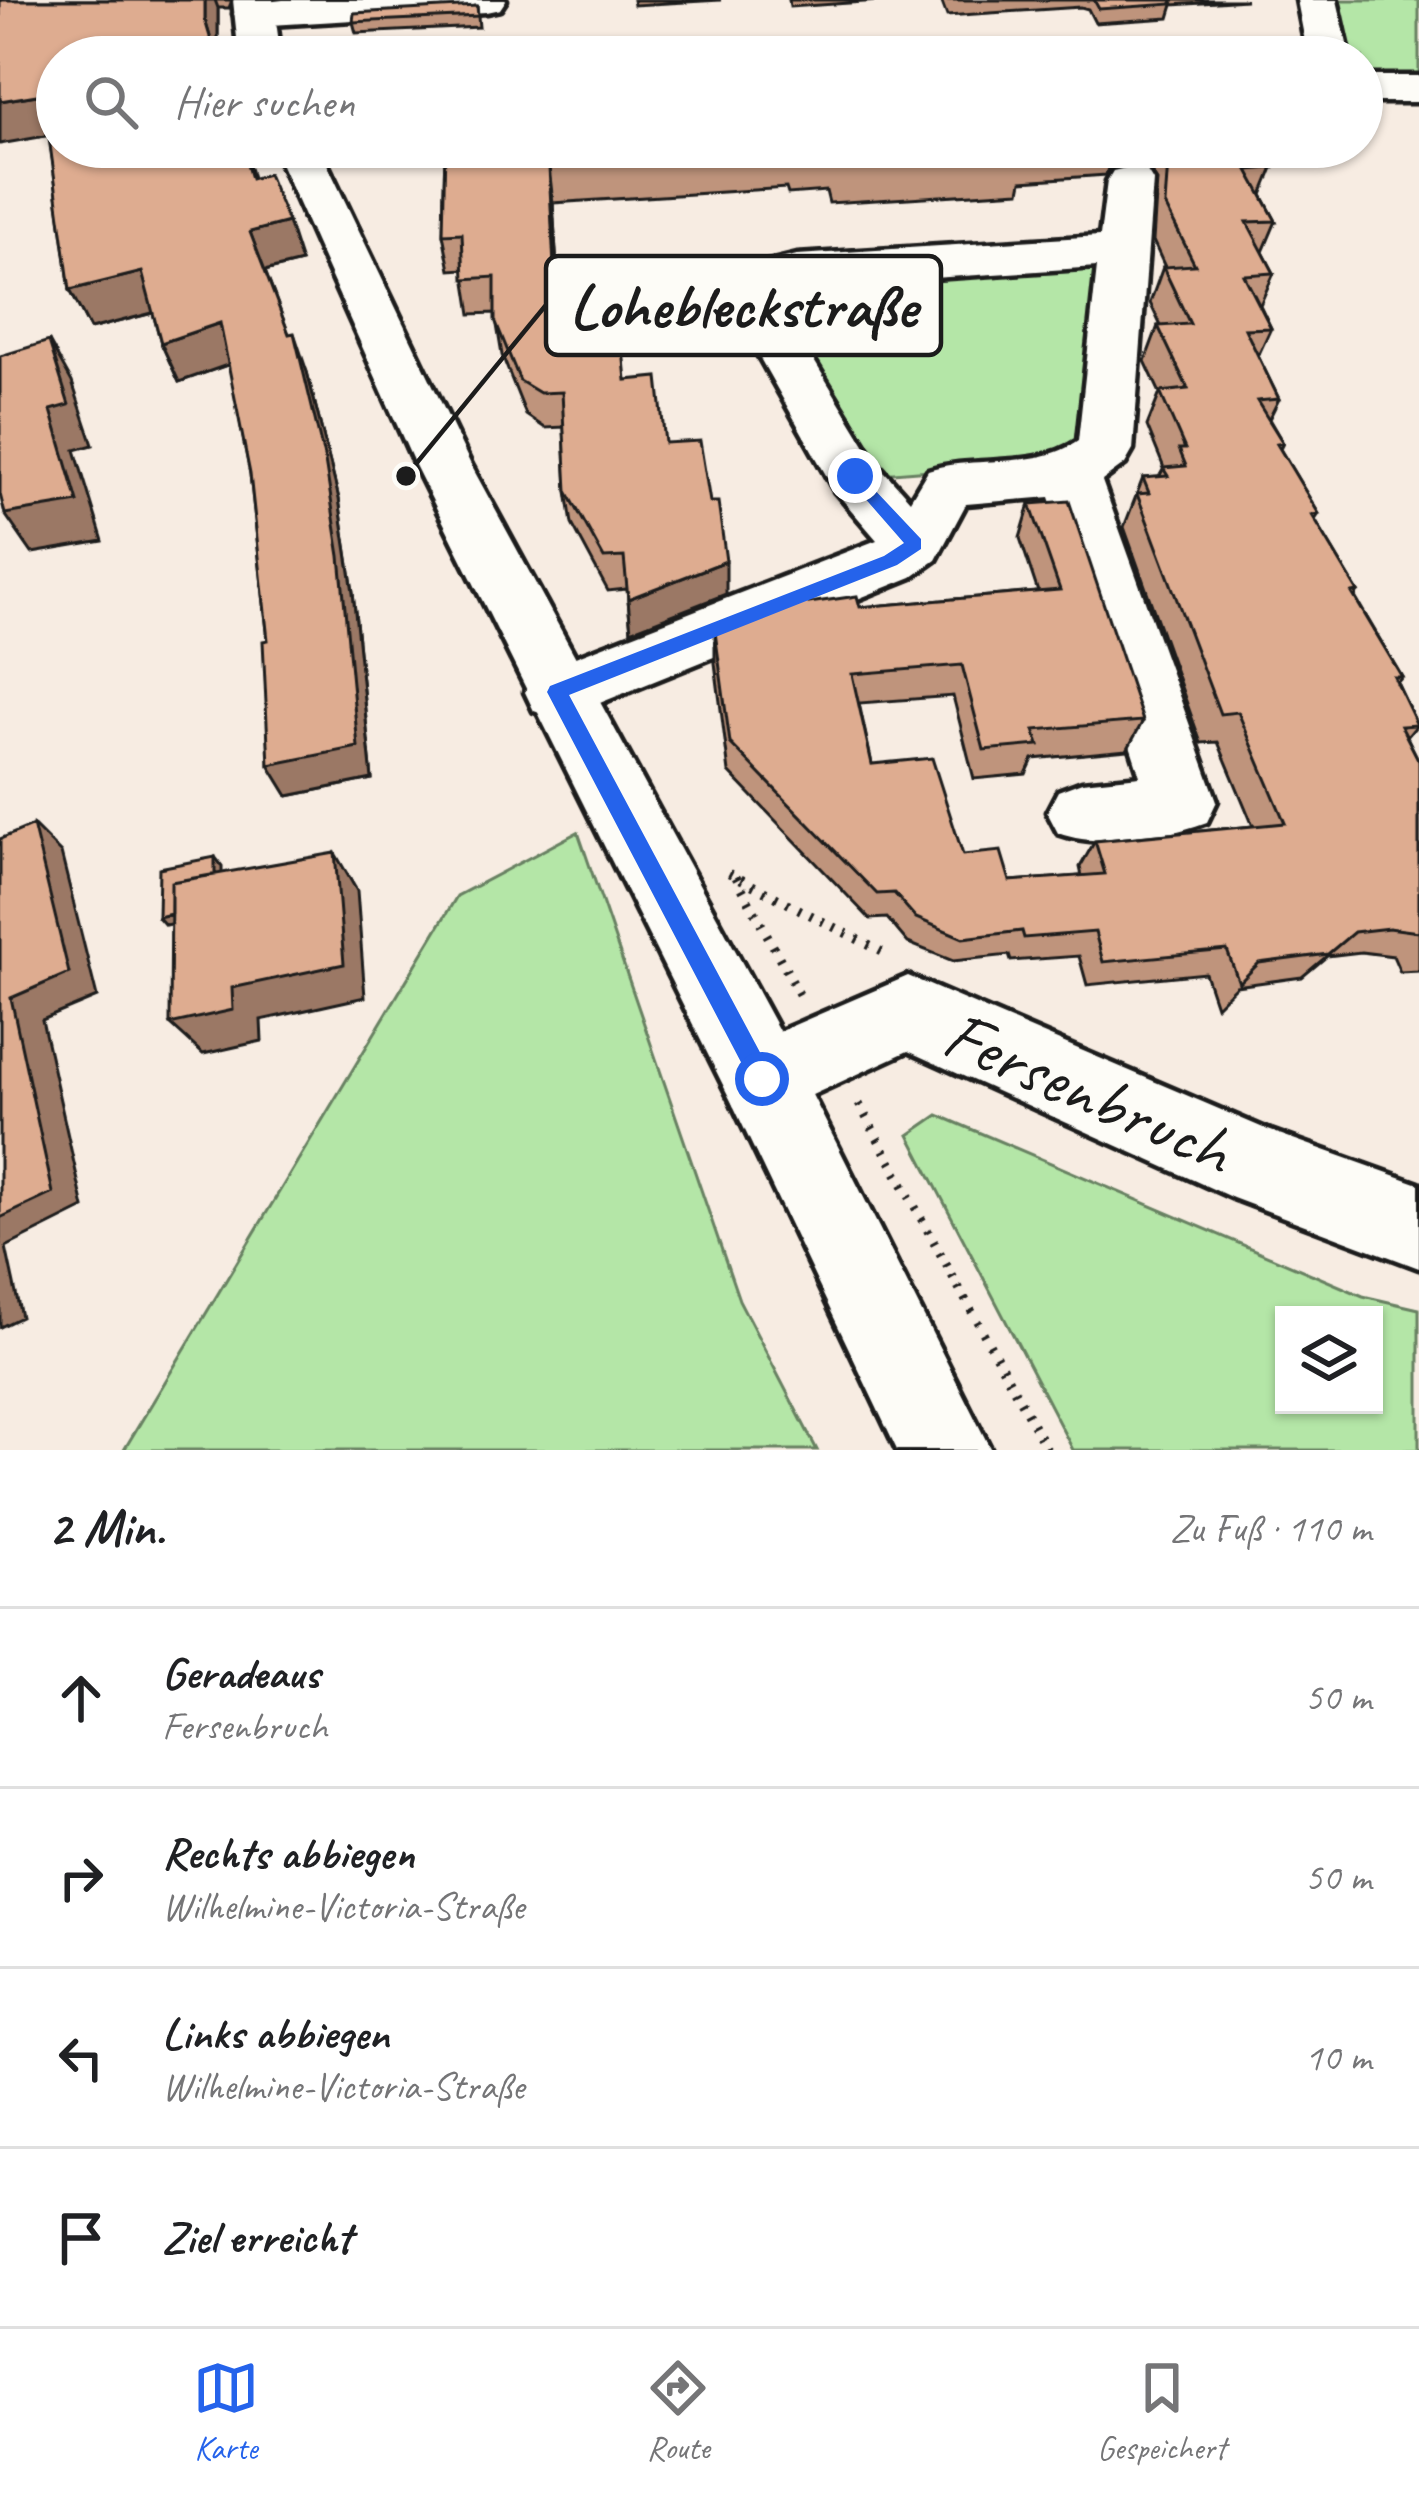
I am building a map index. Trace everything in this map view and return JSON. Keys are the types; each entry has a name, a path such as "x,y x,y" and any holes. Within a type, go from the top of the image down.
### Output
{"street":[{"path":"254,7 486,0"},
{"path":"1317,0 1325,36"},
{"path":"1383,88 1419,89"},
{"path":"306,168 443,465 557,692 795,1063 945,1450"},
{"path":"557,692 890,560 915,544 948,484 1071,474 1105,450 1130,181"},
{"path":"915,544 844,456 751,298 757,280 797,271 1123,250"},
{"path":"1071,474 1183,802 1082,812"},
{"name":"Fersenbruch","path":"795,1063 908,1013 1262,1168 1419,1226"}],"path":[{"path":"735,875 795,1063 1047,1450"}],"green space":[{"path":"1333,0 1419,0 1419,76 1383,79 1383,36 1345,36"},
{"path":"1075,260 1109,269 1091,441 1066,459 881,474 761,297 771,284"},
{"path":"578,832 739,1300 817,1450 124,1450 457,896"},
{"path":"938,1115 1363,1296 1419,1309 1419,1450 1073,1450 909,1135"}],"building":[{"path":"0,0 205,0 210,36 36,36 36,95 0,101"},
{"path":"1094,0 1171,0 1173,4 1099,9"},
{"path":"477,6 478,16 353,22 354,13"},
{"path":"53,168 248,168 251,179 268,174 288,222 250,232 289,334 294,333 325,461 340,556 358,747 269,765 263,641 268,640 250,474 220,323 161,343 142,272 70,290"},
{"path":"445,168 549,168 554,267 585,265 589,321 620,319 626,380 658,377 665,443 700,441 710,502 718,502 726,561 628,599 624,557 604,558 567,491 562,392 540,393 520,381 495,320 495,277 464,279 462,233 443,234"},
{"path":"1168,168 1273,168 1248,170 1276,221 1247,222 1274,273 1244,275 1271,328 1245,329 1279,399 1257,401 1319,514 1312,515 1358,592 1352,593 1402,677 1394,677 1417,725 1401,726 1419,761 1419,932 1389,928 1354,932 1328,954 1259,963 1239,983 1227,950 1103,962 1095,932 1024,938 1022,931 963,938 916,918 894,893 877,894 730,743 715,632 808,596 809,603 857,596 860,607 1060,590 1030,504 1069,501 1143,721 1034,730 1039,745 984,750 962,665 852,674 872,764 932,758 963,855 1001,851 1010,881 1105,874 1095,841 1285,823 1238,712 1220,714 1137,494 1149,493 1143,478 1168,476 1163,468 1186,466 1179,449 1185,449 1160,392 1188,389 1158,326 1190,324 1163,267 1195,265 1165,205"},
{"path":"49,341 69,405 51,410 78,502 5,514 0,494 0,356"},
{"path":"33,825 69,973 11,998 53,1193 0,1218 0,839"},
{"path":"335,853 344,964 232,988 233,1010 170,1024 171,882"},
{"path":"215,857 215,875 171,882 171,914 158,917 159,868"}],"place":[{"name":"Lohebleckstraße","path":"406,476"}],"route":[{"path":"762,1079 557,692 890,560 915,544 855,476"}]}
